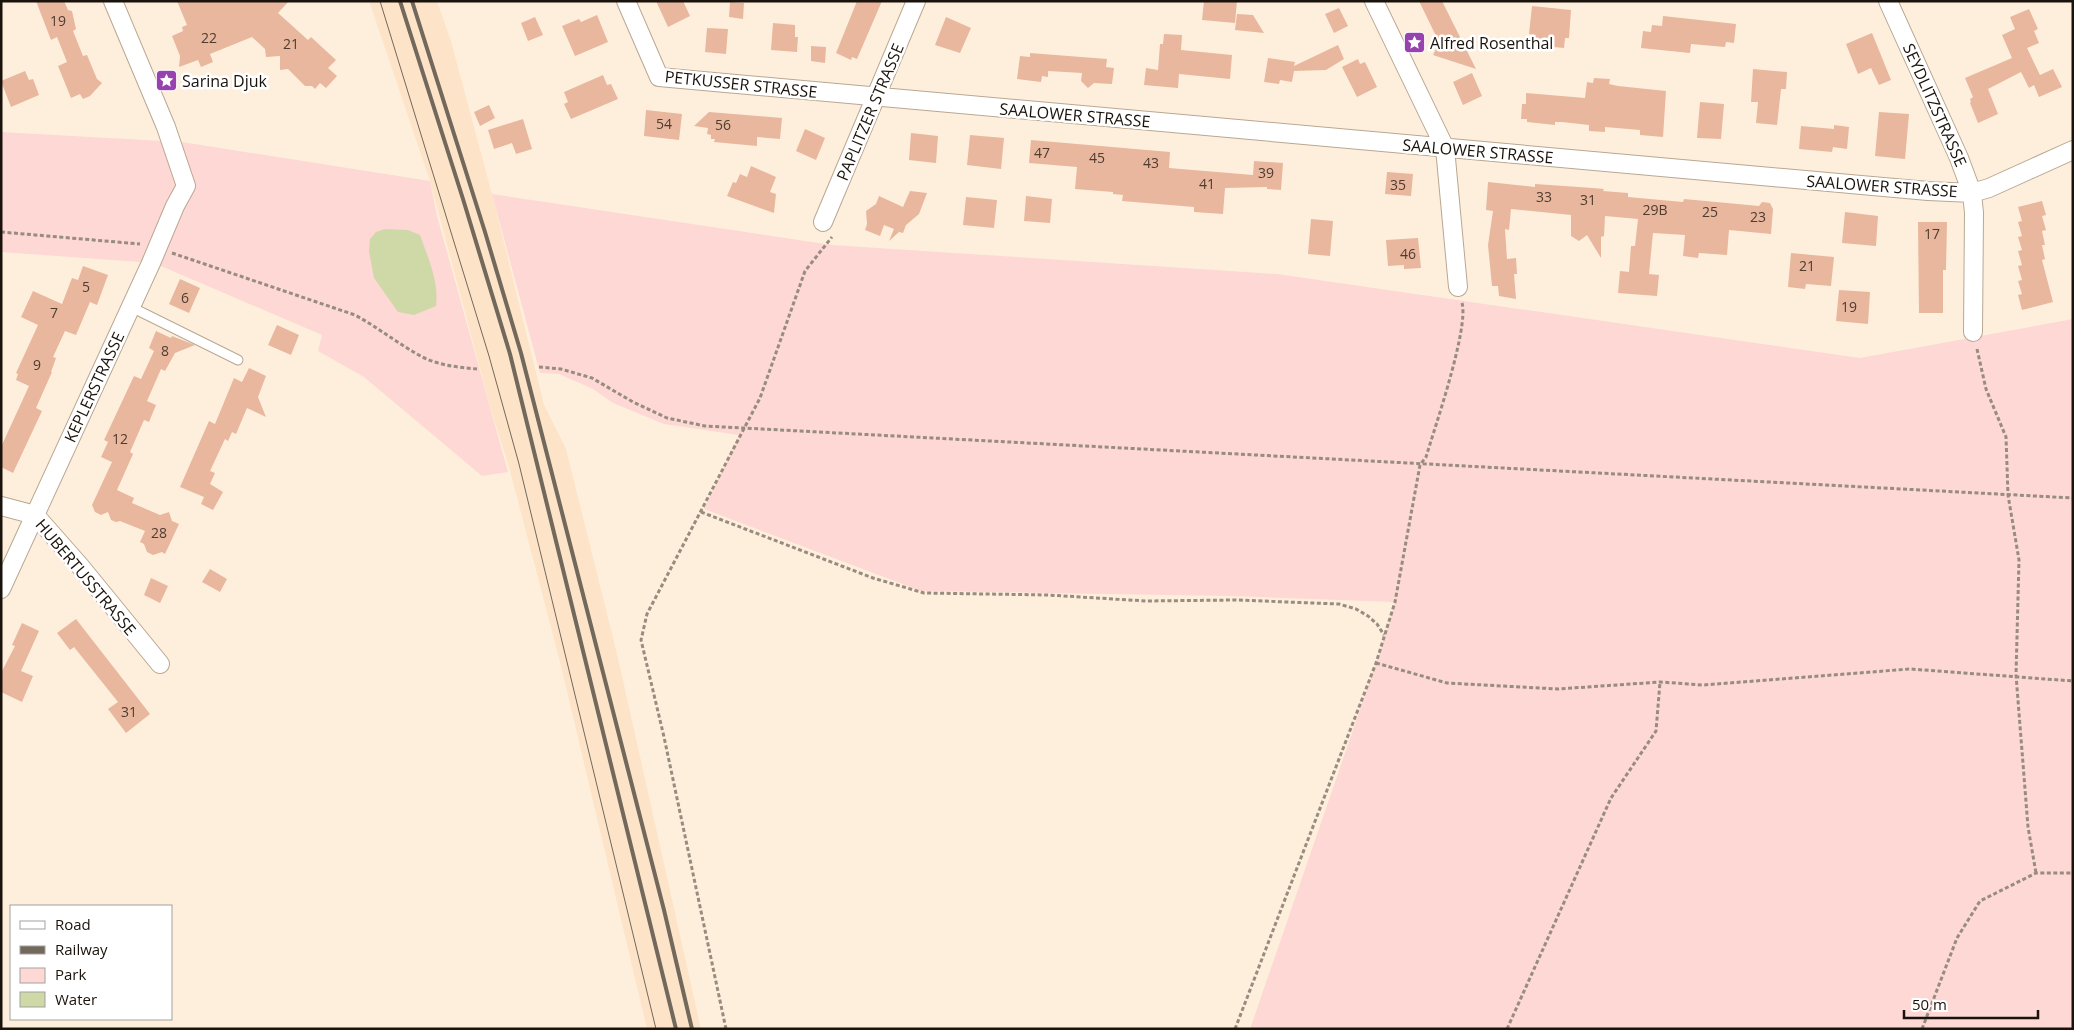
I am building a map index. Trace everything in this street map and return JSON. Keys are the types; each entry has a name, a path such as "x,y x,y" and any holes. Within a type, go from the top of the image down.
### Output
{"street":[{"name":"KEPLERSTRASSE","path":"1,589 131,307 175,206 186,186 166,128 113,1"},
{"name":"PETKUSSER STRASSE","path":"626,1 658,77 876,97"},
{"name":"PAPLITZER STRASSE","path":"823,222 916,1"},
{"path":"1374,1 1445,148 1458,287"},
{"name":"SEYDLITZSTRASSE","path":"1888,1 1959,158 1972,193 1974,213 1973,332"},
{"name":"SAALOWER STRASSE","path":"876,97 1928,191 1972,193 1989,188 2073,150"},
{"name":"HUBERTUSSTRASSE","path":"1,506 35,515 80,566 160,664"}],"lane":[{"path":"131,307 238,360"}],"path":[{"path":"726,1029 664,737 641,640 647,614 746,428 760,398 805,271 832,238 823,222"},
{"path":"1,232 140,244"},
{"path":"172,252 355,315 380,329 418,355 436,362 457,368 477,369"},
{"path":"1235,1029 1376,663 1395,602 1420,465 1426,457 1457,350 1464,310 1458,287"},
{"path":"1973,332 1986,389 2006,438 2008,495 2019,560 2016,675 2028,827 2036,873"},
{"path":"539,367 561,369 592,378 633,402 667,418 705,426 2073,498"},
{"path":"701,512 873,578 924,593 1339,604 1356,609 1368,616 1377,624 1384,636"},
{"path":"1376,663 1446,683 1558,689 1660,682 1703,685 1910,668 2073,681"},
{"path":"1507,1029 1611,798 1656,731 1660,682"},
{"path":"1922,1029 1957,938 1980,901 2036,873 2073,873"}],"shaded area":[{"path":"369,1 437,1 451,41 492,194 544,405 566,449 618,658 701,1029 647,1029 560,662 509,467 491,410 430,181"}],"green space":[{"path":"1,132 182,142 430,181 437,216 508,472 482,476 364,377 318,351 322,335 154,263 1,252"},
{"path":"492,194 832,245 1277,274 1860,358 2073,319 2073,1029 1250,1029 1376,663 1395,602 1231,596 921,591 704,509 739,435 664,424 613,403 593,389 559,374 540,373"}],"water":[{"path":"385,229 408,230 420,235 434,279 437,297 436,306 414,315 398,312 374,278 369,251 370,239 376,232"}],"building":[{"path":"36,1 64,1 68,10 72,11 76,29 73,31 83,56 87,55 97,79 102,83 90,96 83,99 80,94 71,98 58,66 67,62 57,37 51,40"},
{"path":"177,1 289,1 278,13 308,40 311,37 336,60 328,68 337,76 326,88 320,83 315,89 312,86 305,86 288,69 280,70 280,56 266,57 265,49 252,37 210,54 213,62 201,67 198,60 179,67 180,56 172,36 183,31 182,27 187,25"},
{"path":"656,1 683,1 690,16 668,27"},
{"path":"857,1 882,1 857,59 852,57 851,60 836,53"},
{"path":"1204,1 1237,1 1235,23 1202,20"},
{"path":"1419,1 1442,1 1476,69 1433,55 1437,47 1432,37 1436,36"},
{"path":"730,2 744,3 743,19 729,17"},
{"path":"1532,6 1571,10 1569,38 1565,38 1564,48 1532,45 1533,35 1529,34"},
{"path":"1339,8 1348,26 1334,33 1325,14"},
{"path":"2029,9 2038,29 2034,31 2039,43 2027,48 2040,75 2053,69 2062,87 2039,97 2034,85 2029,88 2021,72 1988,89 1998,114 1978,123 1970,103 1970,99 1973,97 1965,78 2012,58 2002,35 2015,29 2010,17"},
{"path":"1237,14 1253,15 1264,33 1235,30"},
{"path":"597,15 608,42 575,56 562,26 579,19 581,22"},
{"path":"1663,16 1736,24 1734,43 1726,42 1725,47 1691,44 1690,53 1641,48 1643,31 1651,32 1652,25 1662,26"},
{"path":"535,17 543,35 528,41 521,23"},
{"path":"946,17 971,28 960,53 935,45"},
{"path":"773,23 795,25 795,37 798,37 797,52 771,50"},
{"path":"707,28 728,29 726,54 705,52"},
{"path":"1872,33 1891,80 1879,85 1871,68 1858,74 1846,44"},
{"path":"1164,34 1182,35 1181,50 1232,55 1230,79 1179,74 1178,88 1144,85 1146,68 1158,70 1160,44 1163,44"},
{"path":"1338,45 1344,59 1326,70 1294,71 1292,82 1280,80 1279,84 1264,82 1268,58 1295,62 1294,66"},
{"path":"811,46 826,47 825,63 811,61"},
{"path":"1030,53 1107,59 1106,67 1114,68 1112,84 1094,83 1088,88 1081,81 1082,73 1048,71 1048,77 1042,76 1041,82 1017,79 1020,56 1030,57"},
{"path":"1358,59 1360,64 1365,62 1377,87 1357,97 1342,67"},
{"path":"1753,69 1787,72 1786,89 1781,89 1777,125 1756,123 1758,102 1751,102"},
{"path":"25,71 29,80 33,79 39,95 11,107 1,81"},
{"path":"1472,73 1482,96 1463,105 1453,82"},
{"path":"603,75 607,85 611,84 618,99 571,119 564,104 568,102 564,92"},
{"path":"1594,78 1610,79 1609,84 1618,86 1666,91 1663,137 1640,135 1640,130 1605,127 1605,132 1589,131 1589,125 1555,122 1555,125 1527,122 1527,119 1521,119 1522,104 1526,104 1526,93 1585,98 1587,82 1593,83"},
{"path":"1700,102 1724,104 1721,139 1697,138"},
{"path":"489,105 495,118 480,126 474,112"},
{"path":"646,110 682,114 679,140 644,136"},
{"path":"709,112 782,118 780,139 757,137 757,146 714,142 715,139 711,139 711,135 707,134 708,128 694,126"},
{"path":"1879,112 1909,114 1905,159 1875,156"},
{"path":"523,119 532,149 516,154 512,143 494,149 488,130"},
{"path":"1834,125 1849,127 1847,149 1833,147 1832,152 1799,149 1801,126 1834,129"},
{"path":"805,129 825,138 816,160 796,151"},
{"path":"911,133 938,136 936,163 909,160"},
{"path":"970,135 1004,138 1001,169 967,165"},
{"path":"1031,140 1170,152 1169,168 1253,175 1254,161 1283,163 1281,190 1267,189 1267,187 1225,188 1223,214 1194,212 1194,207 1122,201 1123,195 1113,194 1113,192 1075,189 1077,167 1029,163"},
{"path":"751,166 776,177 770,192 776,194 774,213 727,196 733,182 736,183 740,174 747,177"},
{"path":"1387,172 1413,174 1411,196 1385,194"},
{"path":"1488,182 1535,187 1535,184 1604,189 1603,191 1628,193 1628,197 1683,202 1684,199 1759,206 1762,202 1770,203 1773,209 1771,234 1729,230 1727,255 1699,253 1698,258 1683,256 1685,235 1653,233 1649,274 1659,275 1657,296 1618,293 1620,271 1629,272 1631,246 1635,246 1638,219 1605,216 1604,236 1601,237 1601,258 1587,235 1579,241 1571,236 1571,215 1511,209 1509,230 1505,229 1507,259 1516,258 1517,274 1514,274 1516,299 1499,296 1498,286 1492,286 1488,245 1493,211 1486,210"},
{"path":"910,191 927,193 919,214 906,225 903,233 899,232 889,241 894,229 884,225 880,236 865,230 867,224 866,211 876,204 879,196 903,207"},
{"path":"1026,196 1052,199 1050,223 1024,221"},
{"path":"966,197 997,200 994,228 963,225"},
{"path":"2042,201 2046,215 2042,216 2046,230 2042,231 2045,259 2042,260 2053,302 2022,310 2018,295 2022,294 2018,281 2022,280 2018,266 2022,265 2018,251 2022,250 2018,237 2022,236 2018,222 2022,221 2018,207"},
{"path":"1845,212 1878,216 1876,246 1842,243"},
{"path":"1311,219 1333,221 1330,256 1308,254"},
{"path":"1918,222 1947,222 1946,270 1943,270 1943,313 1919,313"},
{"path":"1418,238 1421,268 1404,269 1404,265 1388,266 1386,240"},
{"path":"1791,253 1834,257 1831,286 1806,284 1805,289 1788,287"},
{"path":"83,266 108,275 97,305 90,302 76,335 65,331 53,357 56,358 52,372 36,408 42,411 13,473 1,467 1,447 29,386 16,380 18,374 16,373 38,325 21,317 33,291 62,304 72,278 78,280"},
{"path":"180,279 200,288 189,313 169,304"},
{"path":"1839,290 1870,292 1868,324 1836,321"},
{"path":"277,325 299,335 291,355 268,345"},
{"path":"156,331 171,338 172,336 195,345 175,353 165,371 161,369 147,401 156,405 149,422 144,420 130,452 133,454 117,490 134,498 132,503 160,515 169,512 172,521 179,524 165,554 162,552 153,555 147,552 144,544 140,542 145,531 120,521 111,520 108,512 101,515 95,512 92,505 112,462 101,457 108,442 104,440 134,376 141,379 154,351 149,348"},
{"path":"249,368 266,376 258,397 266,417 247,408 236,434 232,432 228,441 225,439 210,471 215,473 210,484 223,492 213,510 201,504 204,497 180,487 209,421 215,424 234,378 242,382"},
{"path":"210,569 227,579 220,592 202,582"},
{"path":"151,578 168,586 160,603 144,595"},
{"path":"76,619 150,714 126,733 108,709 118,702 74,647 70,650 57,633"},
{"path":"22,623 39,631 21,671 33,676 22,702 1,692 1,673 15,646 12,645"}],"tram line":[{"path":"380,1 489,356 519,464 656,1029"}],"railway":[{"path":"400,1 510,354 676,1029"},
{"path":"412,1 521,353 664,910 692,1029"}],"place":[{"name":"Alfred Rosenthal","path":"1414,43"},
{"name":"Sarina Djuk","path":"166,81"}]}
